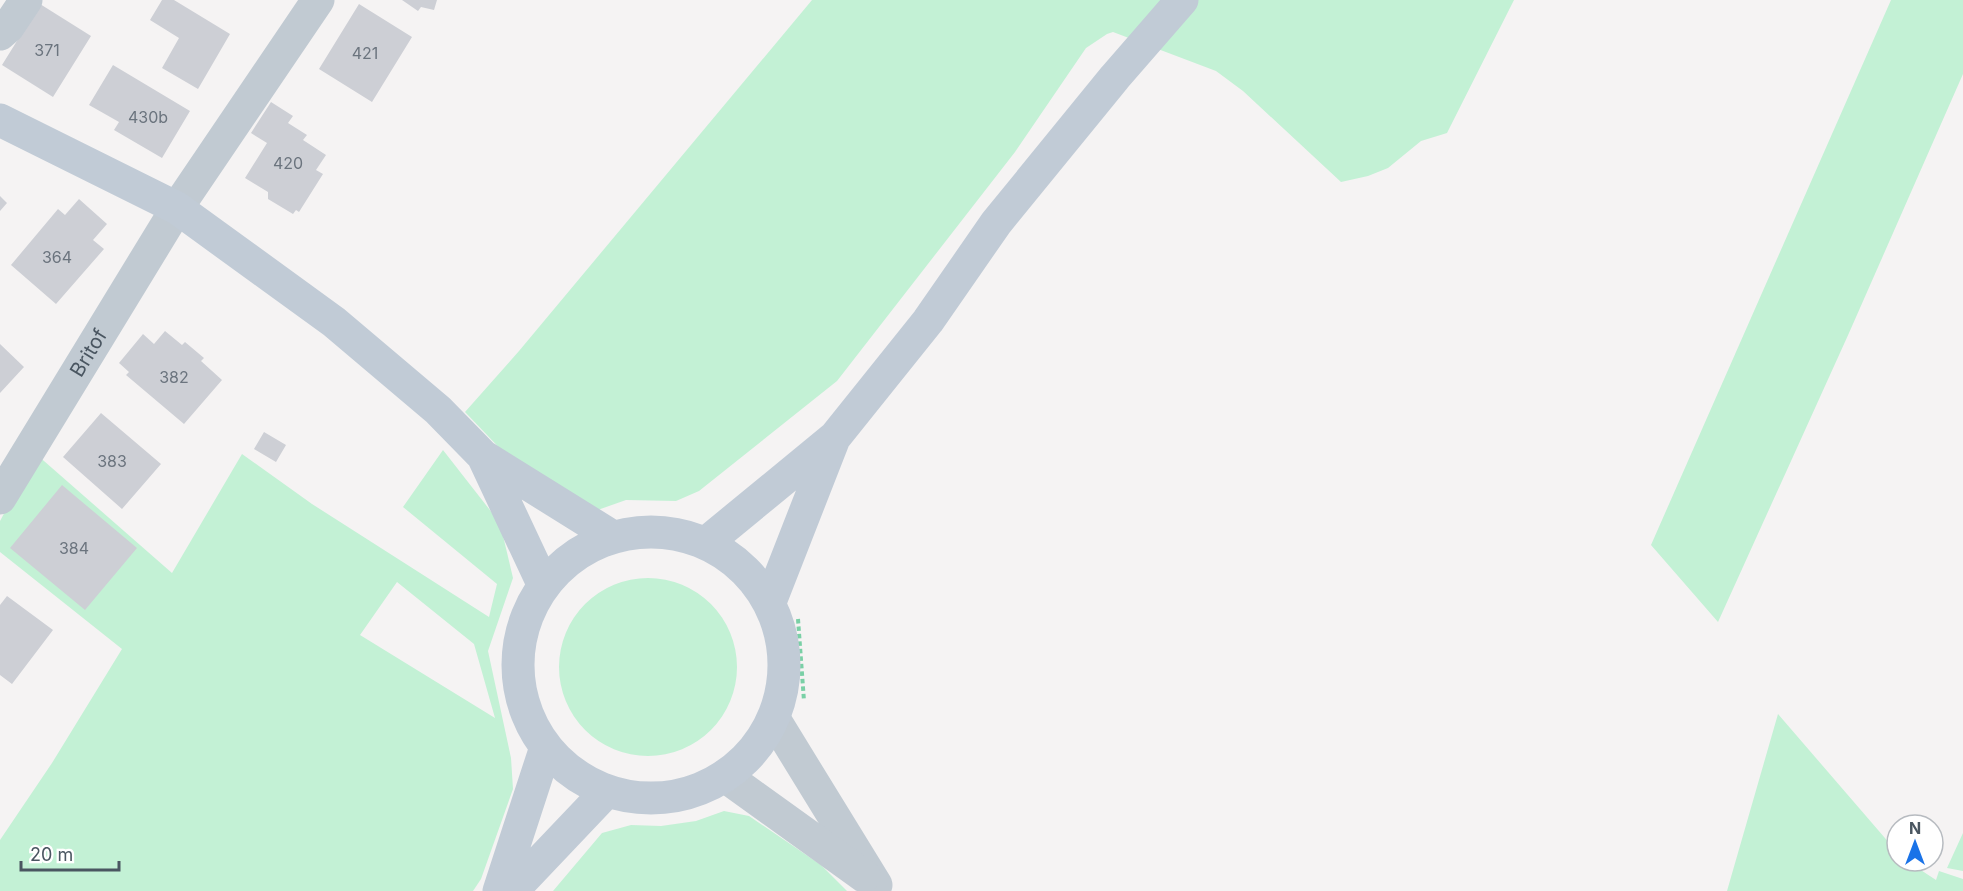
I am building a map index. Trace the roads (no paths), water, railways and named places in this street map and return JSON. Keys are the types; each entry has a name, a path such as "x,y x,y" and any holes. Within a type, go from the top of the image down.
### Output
{"main road":[{"path":"835,437 784,610 781,630 785,660 783,690 774,719 754,751 725,776 688,794 648,799 607,792 573,774 546,747 531,723 521,696 518,667 520,638 529,611 544,586 574,556 626,532 715,536 835,437 928,321 996,224 1115,76 1182,0"},
{"path":"0,120 177,208 334,322 438,410 483,456 626,532"},
{"path":"483,456 544,586"},
{"path":"715,536 784,610"},
{"path":"499,891 546,747"},
{"path":"512,891 607,792"}],"street":[{"path":"0,34 8,27 26,0"},
{"name":"Britof","path":"0,498 177,208 318,0"},
{"path":"774,719 878,888"},
{"path":"725,776 878,888"}]}
